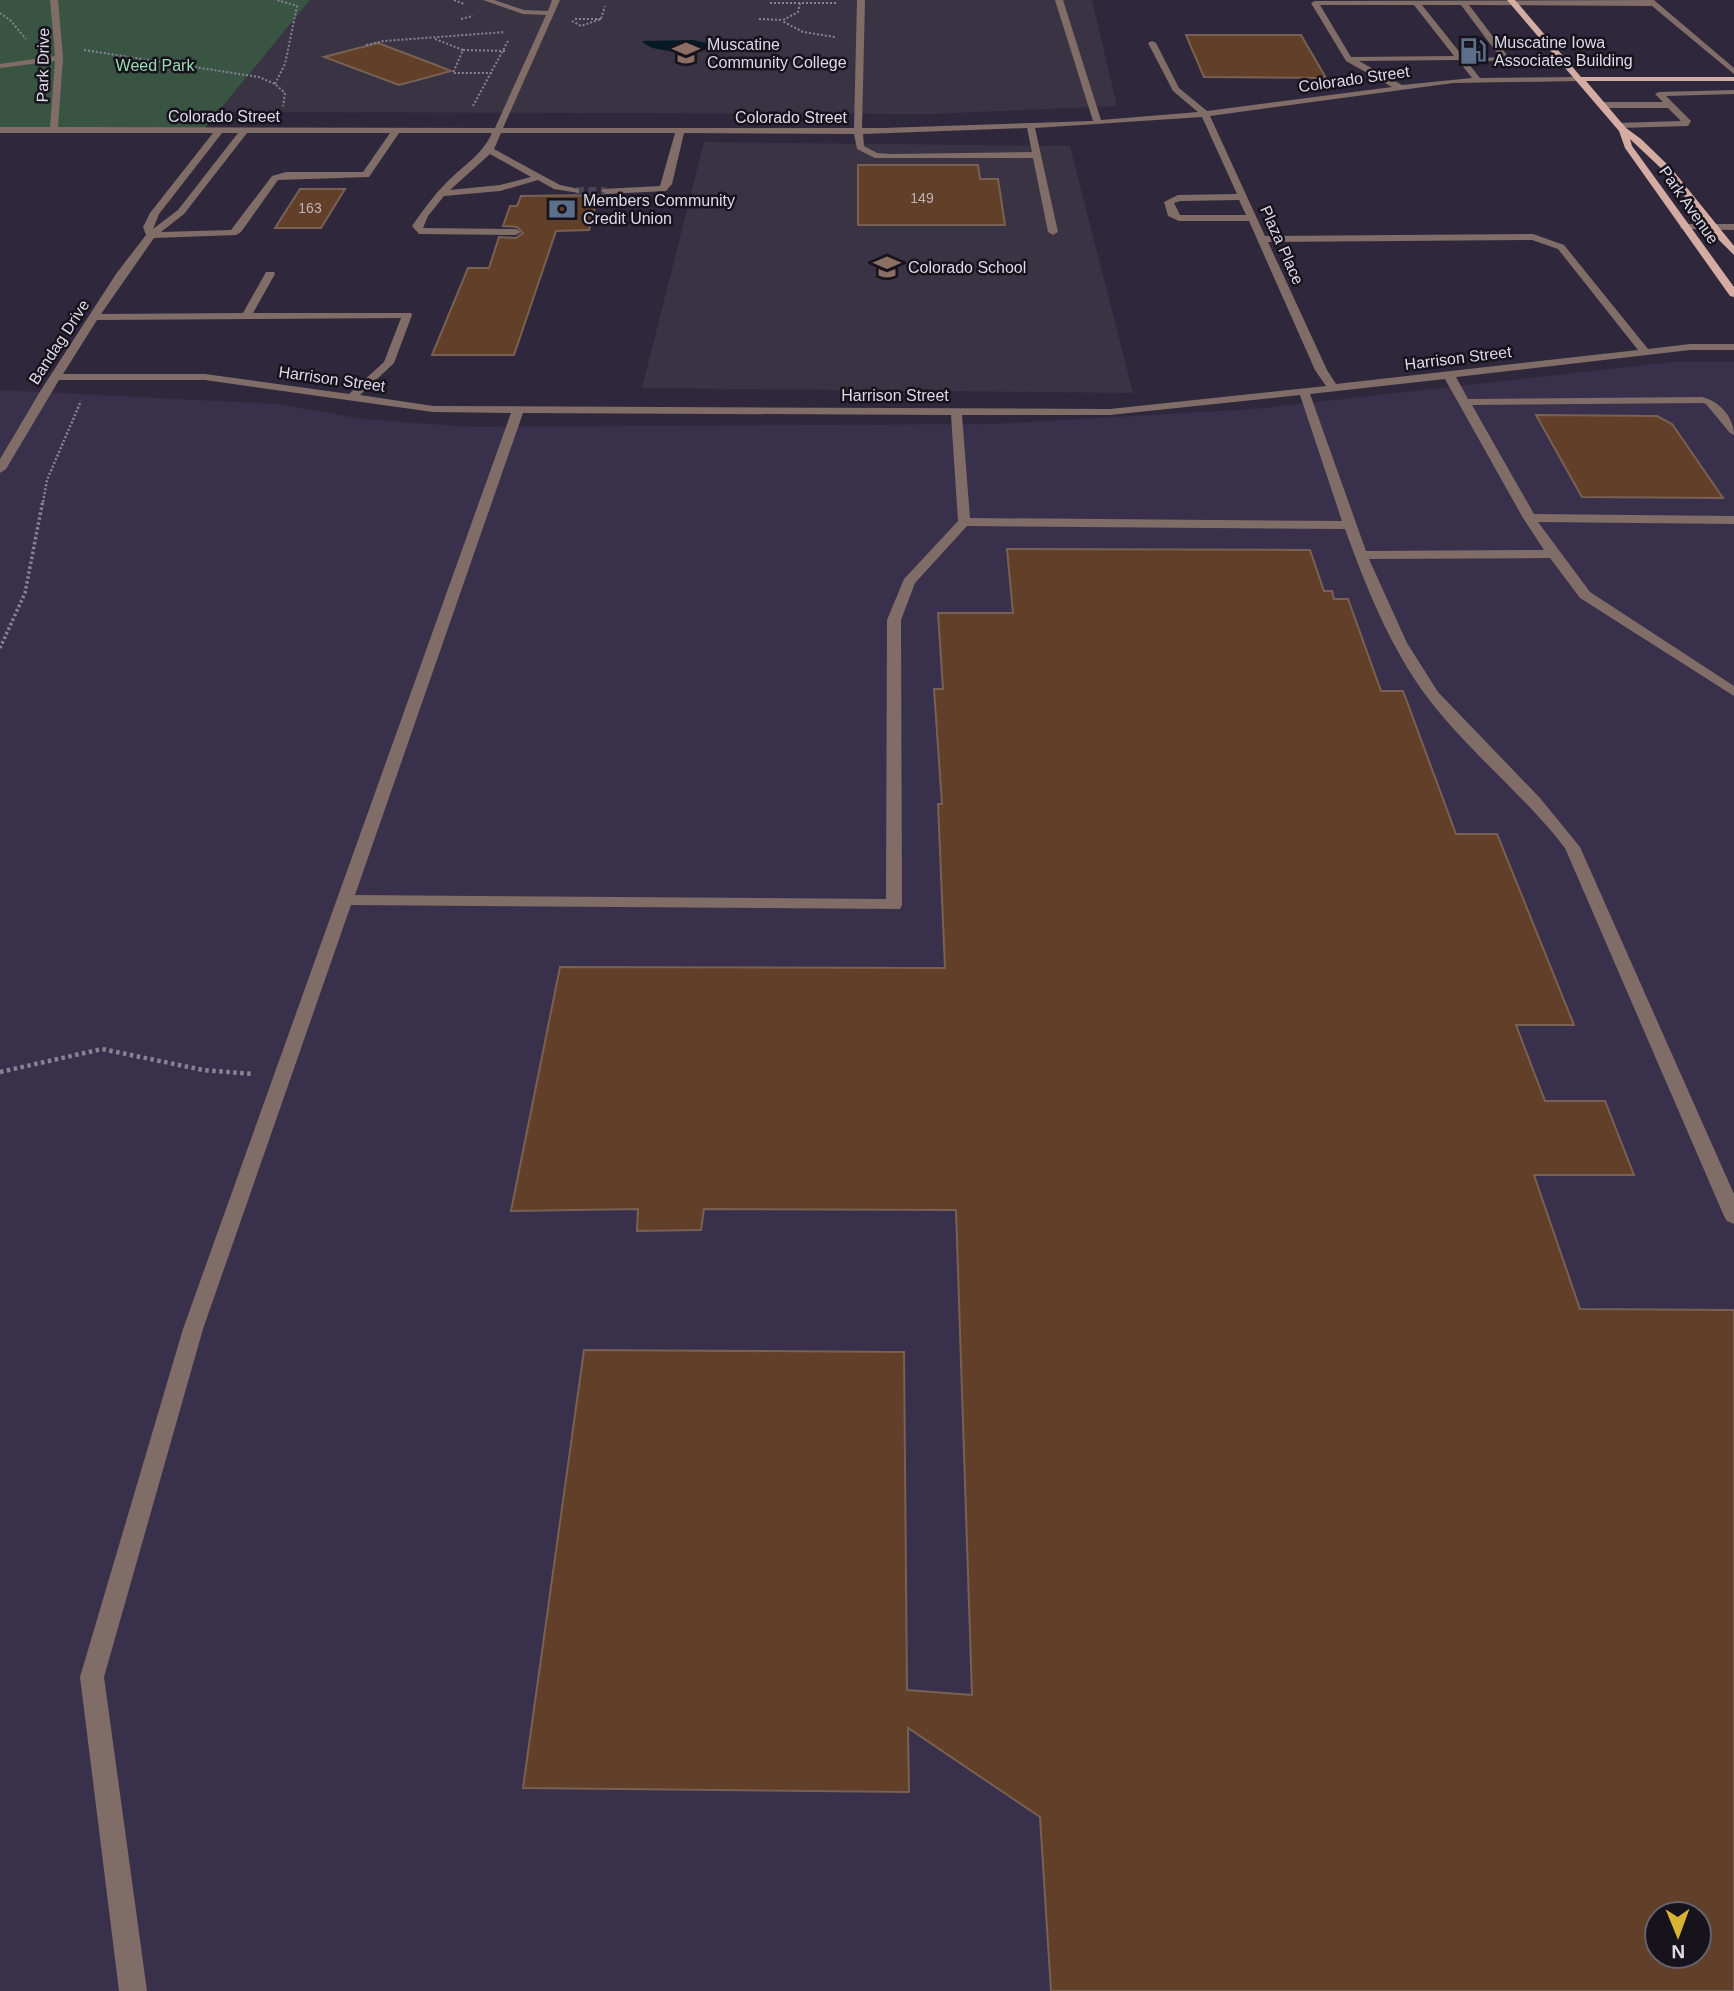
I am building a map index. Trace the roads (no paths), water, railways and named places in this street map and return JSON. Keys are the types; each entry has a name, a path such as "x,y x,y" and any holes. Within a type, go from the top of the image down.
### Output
{"main road":[{"name":"Park Avenue","path":"1513,2 1621,128 1655,157 1734,252"},
{"path":"1580,79 1734,79"},
{"name":"Park Avenue","path":"1621,128 1628,146 1734,294"}],"street":[{"name":"Park Drive","path":"54,0 59,55 54,130"},
{"path":"487,0 523,12 550,13"},
{"path":"516,232 419,231 417,226 424,214 463,171 489,150 521,73 556,0"},
{"path":"1059,0 1098,123"},
{"path":"861,1 858,131 860,147 875,155 1036,155"},
{"path":"1399,87 1349,59 1315,3 1652,2 1734,72"},
{"path":"1416,3 1477,79"},
{"path":"1349,59 1506,59 1463,3"},
{"path":"1152,43 1176,89 1205,114"},
{"path":"0,66 59,55"},
{"name":"Colorado Street","path":"0,130 858,131 1031,127 1205,114 1477,79 1580,79"},
{"path":"1702,79 1715,92"},
{"path":"1621,128 1688,123 1659,94 1734,92"},
{"path":"1601,105 1671,105"},
{"name":"Plaza Place","path":"1205,114 1321,370 1333,388"},
{"path":"1031,127 1053,232"},
{"name":"Bandag Drive","path":"151,235 148,227 155,212 219,131"},
{"name":"Bandag Drive","path":"0,469 55,377 151,235 181,212 244,131"},
{"path":"151,235 233,233 238,230 275,178 286,175 366,175 396,131"},
{"path":"606,191 663,189 667,184 680,131"},
{"path":"489,150 558,187 576,191"},
{"path":"443,193 500,188 540,177"},
{"path":"1242,197 1178,198 1169,202 1173,216 1179,218 1252,219"},
{"path":"1685,227 1734,227"},
{"path":"1262,239 1542,239 1561,247 1645,352"},
{"path":"246,316 270,274"},
{"path":"94,317 407,315 389,363 351,398"},
{"name":"Harrison Street","path":"55,377 205,377 433,409 1110,412 1690,347 1734,347"},
{"path":"1449,375 1529,517 1585,595 1734,692"},
{"path":"1304,392 1361,555 1393,628 1416,671 1450,714 1553,821 1572,847 1734,1216"},
{"path":"1462,402 1702,400 1710,402 1734,431"},
{"path":"133,1991 92,1677 193,1329 518,410"},
{"path":"344,900 894,905 894,621 909,582 964,523 956,411"},
{"path":"1529,517 1734,520"},
{"path":"964,523 1350,525"},
{"path":"1361,555 1553,554"}],"water":[{"path":"693,40 721,46 703,50 667,51 648,46 642,41"}],"tunnel":[{"path":"576,191 606,191"}],"place":[{"name":"Muscatine Iowa Associates Building","path":"1473,51"},
{"name":"Muscatine Community College","path":"686,53"},
{"name":"Members Community Credit Union","path":"562,209"},
{"name":"Colorado School","path":"887,267"}],"park label":[{"name":"Weed Park","path":"155,65"}]}
